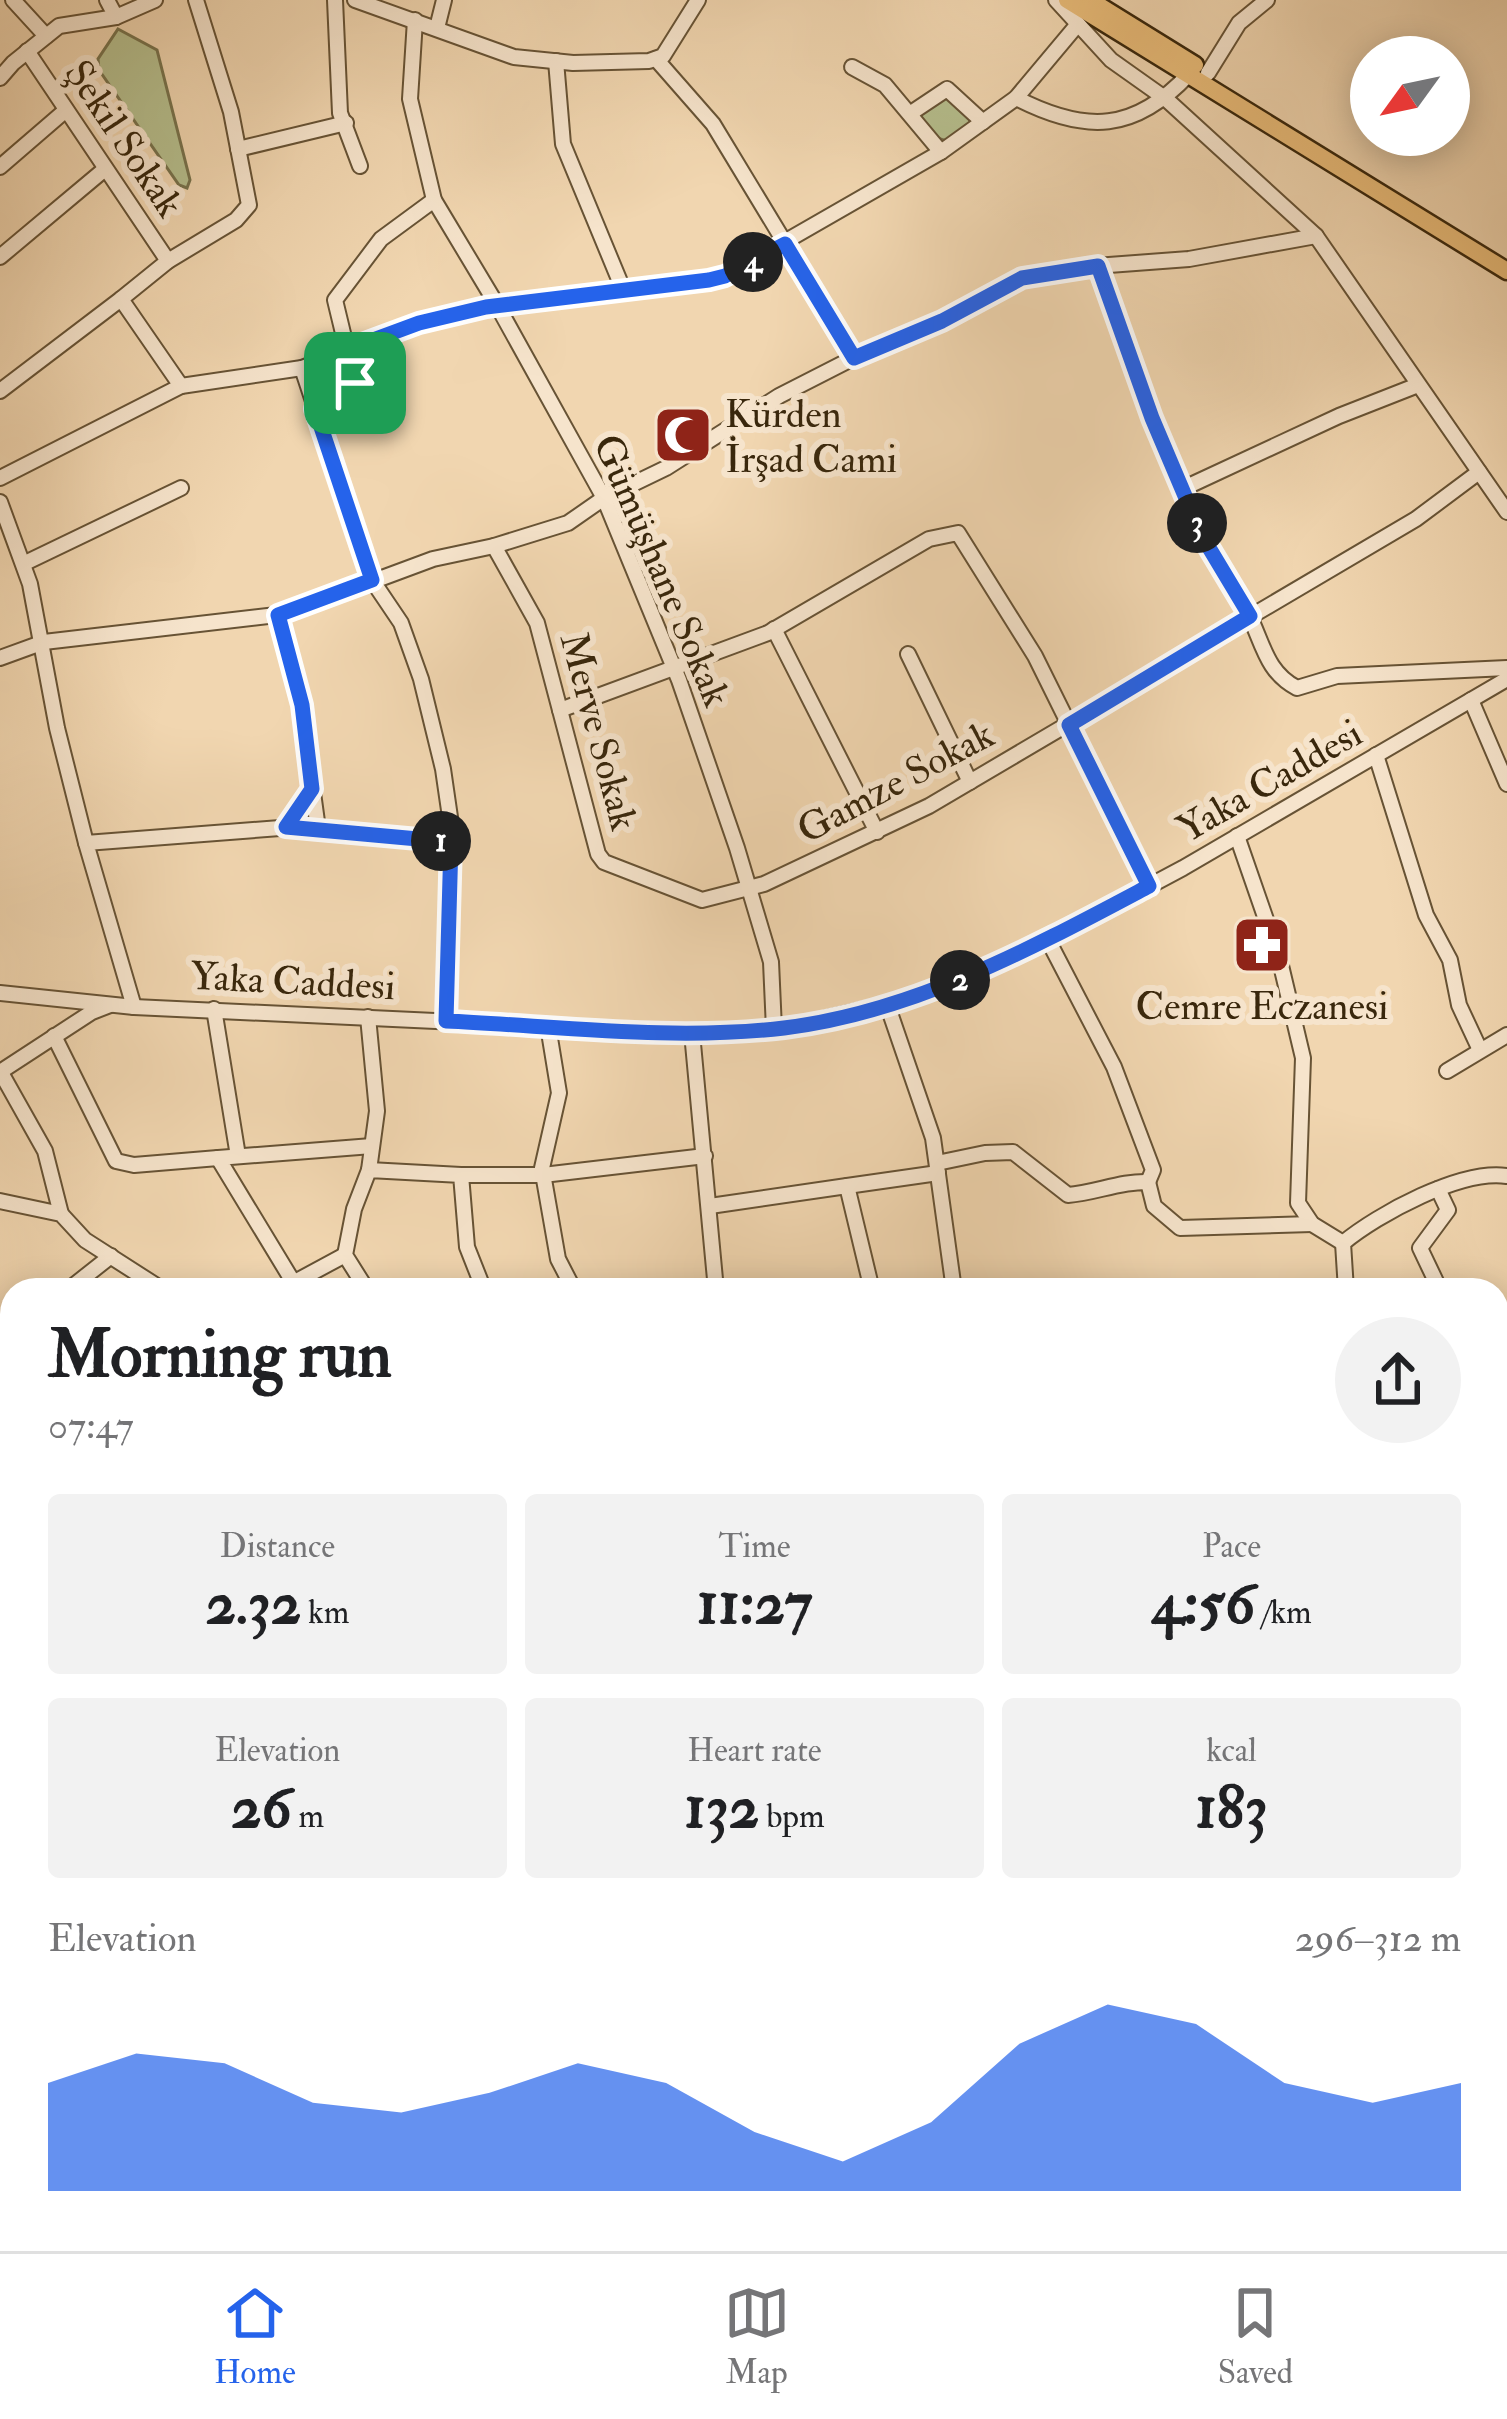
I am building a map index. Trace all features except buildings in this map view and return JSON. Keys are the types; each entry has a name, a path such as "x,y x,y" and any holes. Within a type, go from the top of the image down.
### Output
{"main road":[{"path":"1067,0 1507,271"},
{"path":"1090,0 1507,257"}],"street":[{"path":"14,0 46,36"},
{"path":"107,0 116,17"},
{"path":"0,78 58,26 116,17 154,0"},
{"path":"0,391 168,262 236,220 249,205 196,0"},
{"path":"335,0 340,113 360,166"},
{"path":"355,0 514,57 556,61 663,56 698,0"},
{"path":"437,28 444,0"},
{"path":"1056,0 1111,60 1166,99 1316,236 1507,512"},
{"path":"1208,73 1239,23 1267,0"},
{"name":"Gümüşhane Sokak","path":"415,20 410,99 434,200 604,498 674,668 716,782 771,962 774,1029"},
{"path":"0,478 181,386 302,368 419,323 497,305 725,276 941,152 1016,98 1078,24"},
{"name":"Şekil Sokak","path":"27,51 168,262"},
{"path":"656,59 713,124 854,358"},
{"path":"556,61 563,144 623,289"},
{"path":"852,67 885,85 941,152"},
{"path":"1016,98 1056,114 1116,123 1166,99 1189,74"},
{"path":"911,113 946,89 983,122"},
{"path":"0,167 66,110"},
{"path":"238,149 346,123"},
{"path":"0,256 105,169"},
{"path":"315,409 355,383 335,300 381,239 434,200"},
{"path":"0,658 44,642 278,615 433,559 568,523 779,396 942,321 1022,278 1189,259 1316,236"},
{"path":"1098,266 1152,418 1202,536 1250,616 1259,644 1280,679 1298,688 1336,676 1507,668"},
{"path":"122,299 181,386"},
{"path":"302,368 372,580 401,623 443,769 451,842 446,1021"},
{"path":"1183,489 1339,416 1418,385"},
{"name":"Gamze Sokak","path":"749,889 877,832 970,782 1416,519 1479,472"},
{"path":"25,563 182,488"},
{"path":"0,502 25,563 44,642 57,728 134,1007"},
{"path":"560,710 774,629 929,539 958,533 1035,656 1149,886"},
{"name":"Merve Sokak","path":"494,546 537,623 593,840 604,862 701,900 749,889"},
{"path":"278,615 302,705 318,829"},
{"path":"774,629 877,832"},
{"path":"908,654 970,782"},
{"name":"Yaka Caddesi","path":"0,993 134,1007 692,1033 774,1029 887,1004 966,978 1048,940 1507,679"},
{"path":"1471,700 1507,784"},
{"path":"1376,755 1426,915 1450,960 1459,1005 1480,1050"},
{"path":"286,827 312,789"},
{"path":"86,843 286,827 451,842"},
{"path":"1237,836 1256,883 1303,1058 1298,1203 1312,1224 1343,1243"},
{"path":"1048,940 1114,1067 1153,1170 1148,1183 1154,1206 1180,1228 1312,1224"},
{"path":"59,1033 71,1012 63,999"},
{"path":"115,1003 0,1071 44,1151 61,1214 85,1240 145,1278"},
{"path":"887,1004 933,1138 952,1278"},
{"path":"214,1009 238,1156"},
{"path":"359,1278 345,1255 354,1209 369,1170 377,1111 368,1017"},
{"path":"548,1026 559,1093 543,1174 558,1259 568,1278"},
{"path":"59,1033 116,1161 134,1165 372,1146"},
{"path":"692,1033 715,1278"},
{"path":"1447,1071 1507,1035"},
{"path":"710,1206 848,1186 985,1153 1013,1152 1068,1195 1130,1182 1148,1183"},
{"path":"369,1170 543,1174 705,1156"},
{"path":"218,1158 282,1278"},
{"path":"1343,1243 1438,1189 1489,1173 1507,1176"},
{"path":"461,1175 467,1246 479,1278"},
{"path":"848,1186 869,1278"},
{"path":"1434,1278 1420,1248 1448,1210 1438,1189"},
{"path":"0,1201 61,1214"},
{"path":"1343,1243 1345,1278"},
{"path":"300,1278 345,1255"},
{"path":"83,1278 111,1256"}],"green space":[{"path":"118,29 157,50 190,180 187,188 179,185 99,70 98,59"},
{"path":"948,94 969,116 971,125 947,141 937,138 918,117 921,109"}],"place":[{"name":"Kürden İrşad Cami","path":"683,435"},
{"name":"Cemre Eczanesi","path":"1262,945"}],"route":[{"path":"785,244 854,358 942,321 1022,278 1098,266 1152,418 1202,536 1250,616 1069,725 1149,886 966,978 887,1004 790,1027 692,1033 446,1021 451,842 286,827 312,789 302,705 278,615 372,580 315,409 355,383 346,350 419,323 486,307 709,280 785,244"}]}
